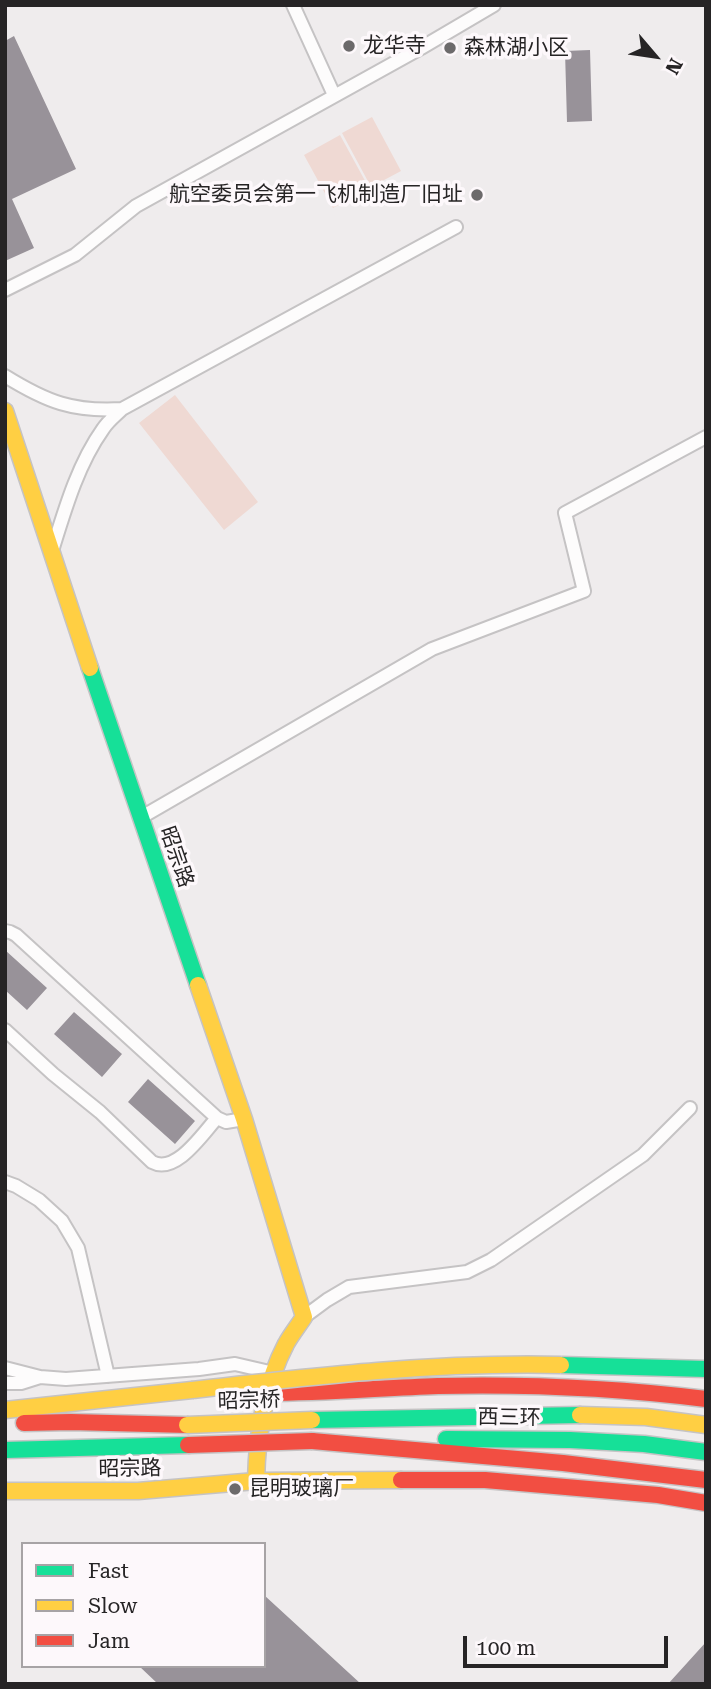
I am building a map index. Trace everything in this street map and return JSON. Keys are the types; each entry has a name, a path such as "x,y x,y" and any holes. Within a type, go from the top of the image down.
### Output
{"main road":[{"name":"昭宗路","path":"5,411 244,1119 304,1317"},
{"path":"256,1481 256,1464 267,1393 285,1348 304,1317"},
{"path":"5,1410 321,1375 447,1366 552,1365 706,1369"},
{"path":"267,1393 519,1385 618,1390 706,1399"},
{"name":"西三环","path":"312,1420 572,1415 646,1417 706,1425"},
{"name":"昭宗桥","path":"5,1423 187,1425 312,1420"},
{"name":"西三环","path":"312,1441 445,1438 570,1440 644,1444 706,1452"},
{"path":"312,1441 706,1480"},
{"name":"昭宗桥","path":"5,1450 312,1441"},
{"name":"昭宗路","path":"5,1491 138,1491 256,1481 485,1480 658,1495 706,1503"}],"street":[{"path":"293,5 334,95"},
{"path":"5,290 75,255 136,206 494,5"},
{"path":"52,551 71,492 91,448 104,426 122,409 456,227"},
{"path":"5,376 50,400 72,407 122,409"},
{"path":"141,818 432,649 584,591 565,513 706,437"},
{"path":"5,931 16,935 217,1118 226,1122 244,1119"},
{"path":"5,1030 158,1165 171,1163 183,1156 217,1118"},
{"path":"304,1317 349,1287 467,1272 491,1260 643,1155 690,1108"},
{"path":"5,1182 39,1200 62,1222 78,1248 108,1376"},
{"path":"5,1368 40,1377 66,1379 235,1364 275,1373"},
{"path":"5,1383 21,1383 40,1377"}],"shaded area":[{"path":"372,117 401,171 371,187 342,133"},
{"path":"340,135 369,188 333,208 304,155"},
{"path":"175,395 258,502 224,530 139,423"}],"building":[{"path":"14,36 76,169 12,199 34,248 5,261 5,41"},
{"path":"590,50 592,121 567,122 565,51"},
{"path":"5,950 47,988 27,1010 5,990"},
{"path":"74,1012 122,1054 102,1077 54,1034"},
{"path":"148,1079 195,1121 175,1144 128,1102"},
{"path":"266,1597 361,1684 158,1684 141,1668 266,1668"},
{"path":"706,1642 706,1684 668,1684"}],"traffic: fast":[{"path":"90,668 198,985"},
{"path":"561,1365 706,1369"},
{"path":"312,1420 580,1415"},
{"path":"446,1439 570,1440 644,1444 706,1452"},
{"path":"5,1450 188,1445"}],"traffic: slow":[{"path":"5,411 90,668"},
{"path":"198,985 244,1119 304,1317 278,1360 267,1394 260,1429 256,1481"},
{"path":"192,1390 422,1368 561,1365"},
{"path":"5,1410 192,1390"},
{"path":"580,1415 646,1417 706,1425"},
{"path":"187,1425 312,1420"},
{"path":"5,1491 138,1491 256,1481 401,1480"}],"traffic: jam":[{"path":"267,1393 505,1386 606,1390 706,1399"},
{"path":"24,1423 187,1425"},
{"path":"312,1441 563,1463 706,1480"},
{"path":"188,1445 312,1441"},
{"path":"401,1480 485,1480 658,1495 706,1503"}],"place":[{"name":"龙华寺","path":"349,46"},
{"name":"森林湖小区","path":"450,48"},
{"name":"航空委员会第一飞机制造厂旧址","path":"477,195"},
{"name":"昆明玻璃厂","path":"235,1489"}]}
